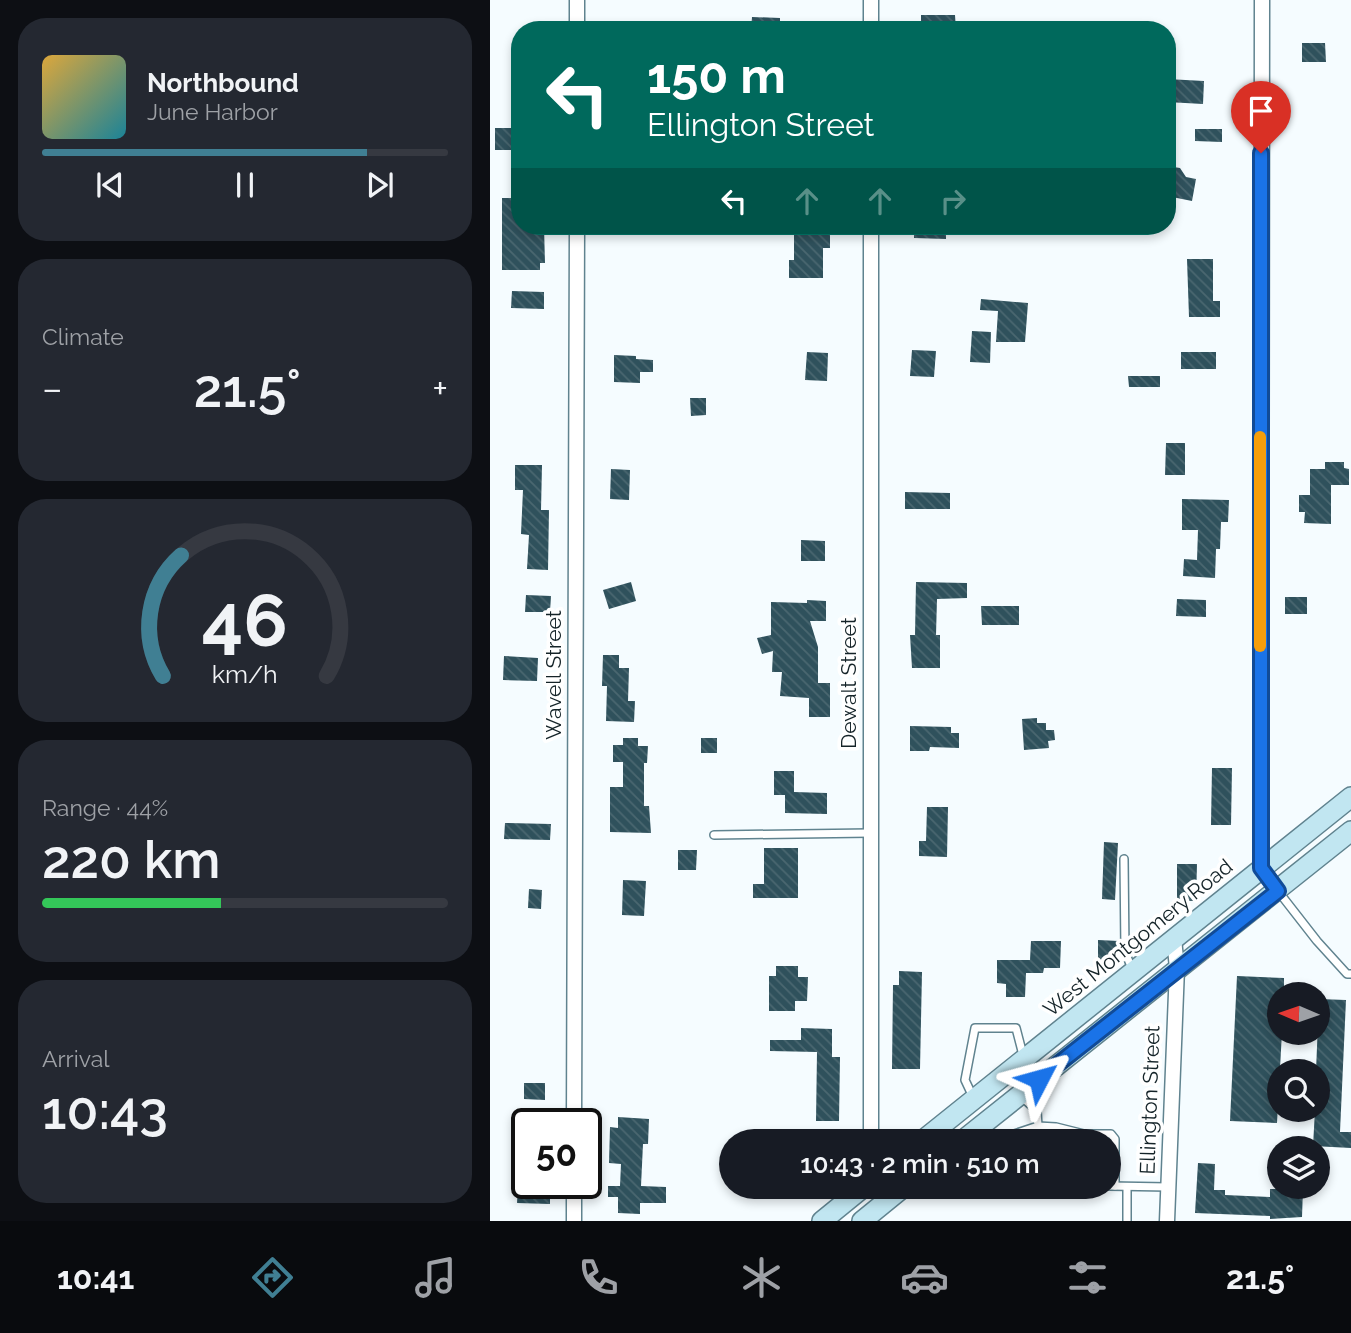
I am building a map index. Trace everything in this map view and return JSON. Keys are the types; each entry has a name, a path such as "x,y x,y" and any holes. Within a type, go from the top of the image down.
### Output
{"main road":[{"name":"West Montgomery Road","path":"937,1129 1351,796"},
{"path":"977,1129 1351,831"},
{"path":"822,1221 849,1199"},
{"path":"867,1217 889,1199"}],"street":[{"path":"577,0 577,21"},
{"path":"871,0 871,21"},
{"path":"1262,0 1261,868 1278,891"},
{"name":"Wavell Street","path":"574,1108 577,235"},
{"name":"Dewalt Street","path":"871,235 871,1129"},
{"name":"Ellington Street","path":"1167,1221 1177,968 1174,939"},
{"path":"574,1199 574,1221"},
{"path":"867,1217 870,1199"}],"lane":[{"path":"714,835 870,833"},
{"path":"1124,859 1125,952 1133,972"},
{"path":"1278,891 1317,941 1351,974"},
{"path":"974,1099 965,1080 975,1028 1016,1028 1024,1059"},
{"path":"1019,1095 1037,1111 1042,1127"},
{"path":"1032,1129 1058,1129"},
{"path":"1121,1187 1168,1187"},
{"path":"1127,1221 1128,1188"}],"building":[{"path":"921,15 955,15 955,21 921,21"},
{"path":"752,17 780,18 780,21 752,21"},
{"path":"1302,43 1325,43 1326,62 1302,62"},
{"path":"1176,79 1204,81 1203,104 1176,102"},
{"path":"495,128 511,128 511,150 495,150"},
{"path":"1195,129 1222,129 1222,142 1195,141"},
{"path":"1176,167 1180,168 1186,177 1196,179 1192,201 1176,198"},
{"path":"502,198 511,198 511,235 544,235 545,263 540,263 540,270 502,270"},
{"path":"794,235 830,235 830,248 823,248 823,278 789,278 789,260 794,260"},
{"path":"914,235 946,235 946,239 914,238"},
{"path":"1187,259 1213,259 1213,301 1220,301 1220,317 1189,317"},
{"path":"512,291 544,292 544,309 511,308"},
{"path":"981,299 1028,303 1025,342 996,342 998,311 980,310"},
{"path":"972,331 991,332 990,363 970,362"},
{"path":"912,350 936,351 934,377 910,376"},
{"path":"807,352 828,353 827,381 805,380"},
{"path":"1181,352 1216,352 1216,369 1181,369"},
{"path":"614,355 653,360 653,372 640,372 640,383 614,382"},
{"path":"1128,376 1160,376 1160,387 1129,387"},
{"path":"690,398 706,398 706,415 691,416"},
{"path":"1166,443 1185,443 1185,475 1165,475"},
{"path":"1325,462 1344,462 1344,468 1349,469 1349,485 1331,485 1331,524 1304,523 1305,512 1299,512 1299,495 1310,495 1310,469 1325,469"},
{"path":"515,465 542,465 541,510 549,510 548,570 527,569 529,535 521,534 523,490 515,490"},
{"path":"611,469 630,470 629,500 610,499"},
{"path":"905,492 950,493 950,509 905,509"},
{"path":"1182,499 1229,500 1228,522 1221,522 1220,549 1216,549 1215,578 1183,576 1184,559 1197,560 1198,530 1182,530"},
{"path":"801,540 825,541 825,561 801,561"},
{"path":"631,582 636,601 609,609 603,590"},
{"path":"916,582 967,583 967,598 937,599 936,635 940,635 940,668 912,668 910,635 915,635"},
{"path":"526,595 551,596 550,612 525,612"},
{"path":"1285,597 1307,597 1307,614 1285,614"},
{"path":"1177,599 1206,600 1206,617 1176,616"},
{"path":"807,600 826,601 826,621 810,621 818,647 818,683 830,683 830,717 809,717 809,698 780,696 782,672 772,672 773,651 762,654 757,638 771,635 771,602 807,603"},
{"path":"981,606 1019,606 1019,625 982,625"},
{"path":"603,655 619,655 619,668 629,668 628,701 635,701 634,722 606,721 607,686 602,686"},
{"path":"504,656 538,658 537,681 503,680"},
{"path":"1037,718 1037,723 1046,723 1046,730 1054,730 1055,740 1048,741 1049,748 1024,750 1022,719"},
{"path":"910,726 951,727 951,733 959,733 959,748 930,747 929,751 910,751"},
{"path":"623,738 638,738 638,746 648,746 647,763 644,763 644,806 649,806 651,833 610,832 610,787 623,787 623,762 613,762 613,745 623,745"},
{"path":"701,738 717,738 717,753 701,753"},
{"path":"1212,768 1232,768 1231,825 1211,825"},
{"path":"774,771 794,771 794,792 827,793 827,814 785,813 785,795 774,795"},
{"path":"927,807 948,807 947,857 919,856 919,841 926,841"},
{"path":"505,823 551,824 550,840 504,839"},
{"path":"1104,842 1118,843 1115,900 1102,899"},
{"path":"764,848 798,848 798,898 753,898 753,884 764,884"},
{"path":"678,850 697,850 696,870 678,870"},
{"path":"1177,864 1197,864 1196,901 1177,901"},
{"path":"623,880 646,881 644,916 622,915"},
{"path":"529,889 542,890 541,909 528,908"},
{"path":"1098,940 1119,941 1120,960 1098,960"},
{"path":"1031,941 1061,941 1060,968 1044,968 1043,973 1026,973 1025,997 1006,997 1006,984 997,983 997,960 1030,960"},
{"path":"776,966 798,966 798,977 808,977 807,1001 795,1001 795,1011 769,1011 769,976 776,976"},
{"path":"899,971 922,972 920,1069 892,1069 893,985 899,985"},
{"path":"1237,976 1284,978 1284,982 1267,982 1267,1045 1281,1045 1281,1059 1267,1059 1267,1122 1277,1123 1230,1121"},
{"path":"1330,999 1346,1000 1340,1132 1351,1132 1351,1148 1330,1147 1330,1136 1314,1136 1314,1122 1330,1122 1330,1059 1316,1059 1317,1045 1330,1045"},
{"path":"801,1028 832,1029 832,1057 840,1057 839,1121 816,1121 817,1052 770,1051 770,1040 801,1040"},
{"path":"524,1083 545,1083 545,1100 524,1099"},
{"path":"618,1117 649,1119 648,1144 643,1144 641,1186 666,1187 666,1203 640,1203 640,1214 618,1213 618,1197 608,1197 608,1186 620,1186 621,1164 609,1163 610,1127 618,1128"},
{"path":"1198,1163 1215,1164 1214,1190 1225,1190 1225,1195 1303,1199 1302,1217 1270,1219 1270,1216 1195,1213"},
{"path":"517,1199 550,1199 550,1204 517,1203"}],"slow traffic":[{"path":"1260,437 1260,646"}],"route":[{"path":"1039,1079 1278,891 1261,868 1261,153"}]}
